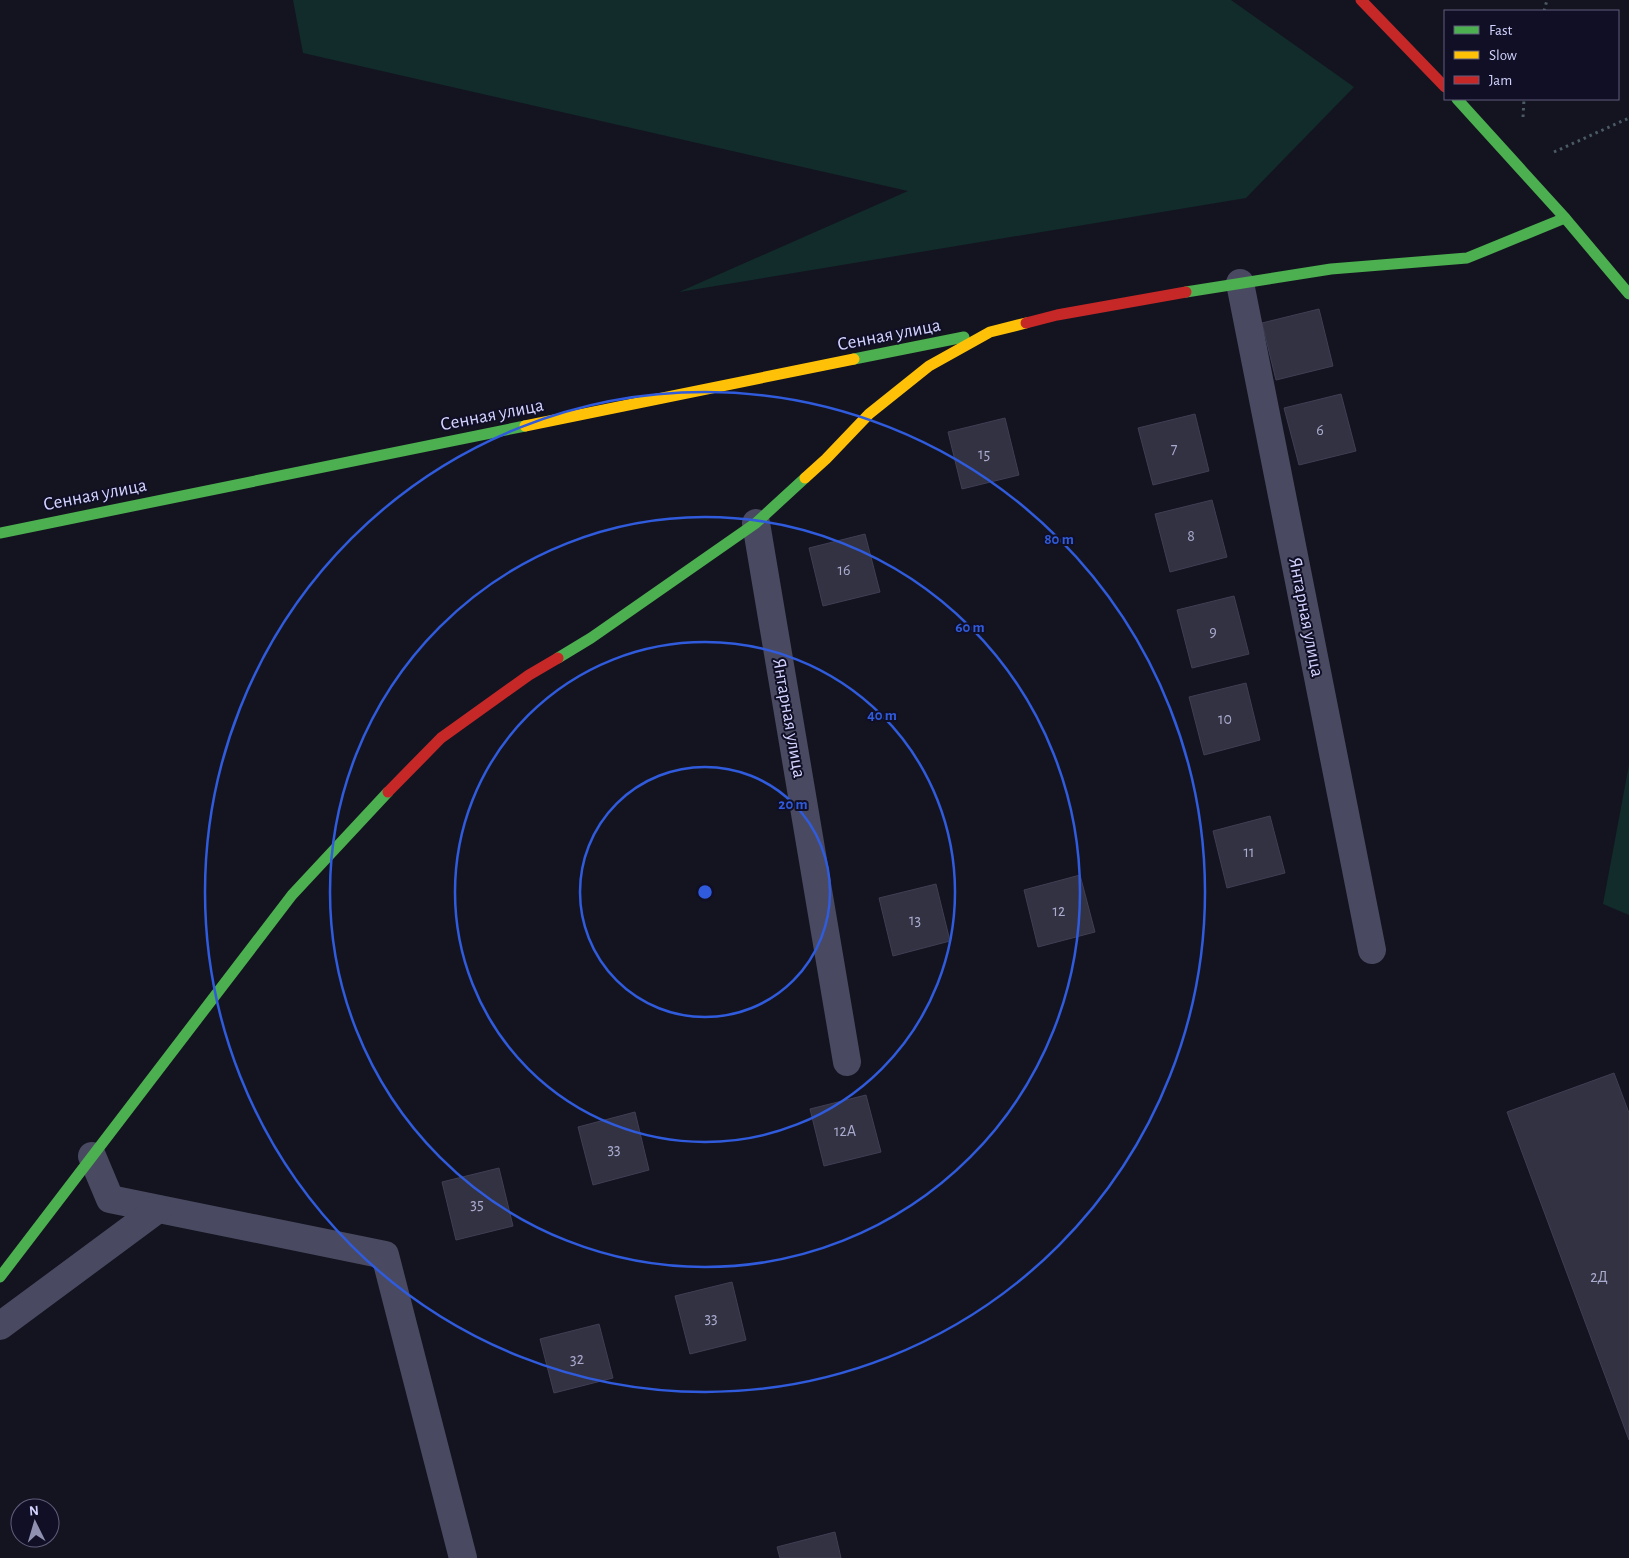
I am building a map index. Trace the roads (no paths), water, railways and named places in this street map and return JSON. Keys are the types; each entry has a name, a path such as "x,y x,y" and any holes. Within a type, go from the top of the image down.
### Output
{"street":[{"path":"1361,0 1444,86"},
{"path":"1458,100 1565,218 1629,294"},
{"path":"0,1277 292,895 394,785 441,738 529,675 591,638 756,523 826,459 869,414 929,366 990,332 1057,315 1331,269 1467,258 1565,218"},
{"name":"Янтарная улица","path":"1240,283 1372,950"},
{"name":"Сенная улица","path":"0,533 990,332"},
{"name":"Янтарная улица","path":"756,523 847,1062"},
{"path":"92,1156 110,1199 385,1255 462,1558"},
{"path":"0,1326 158,1209"}]}
